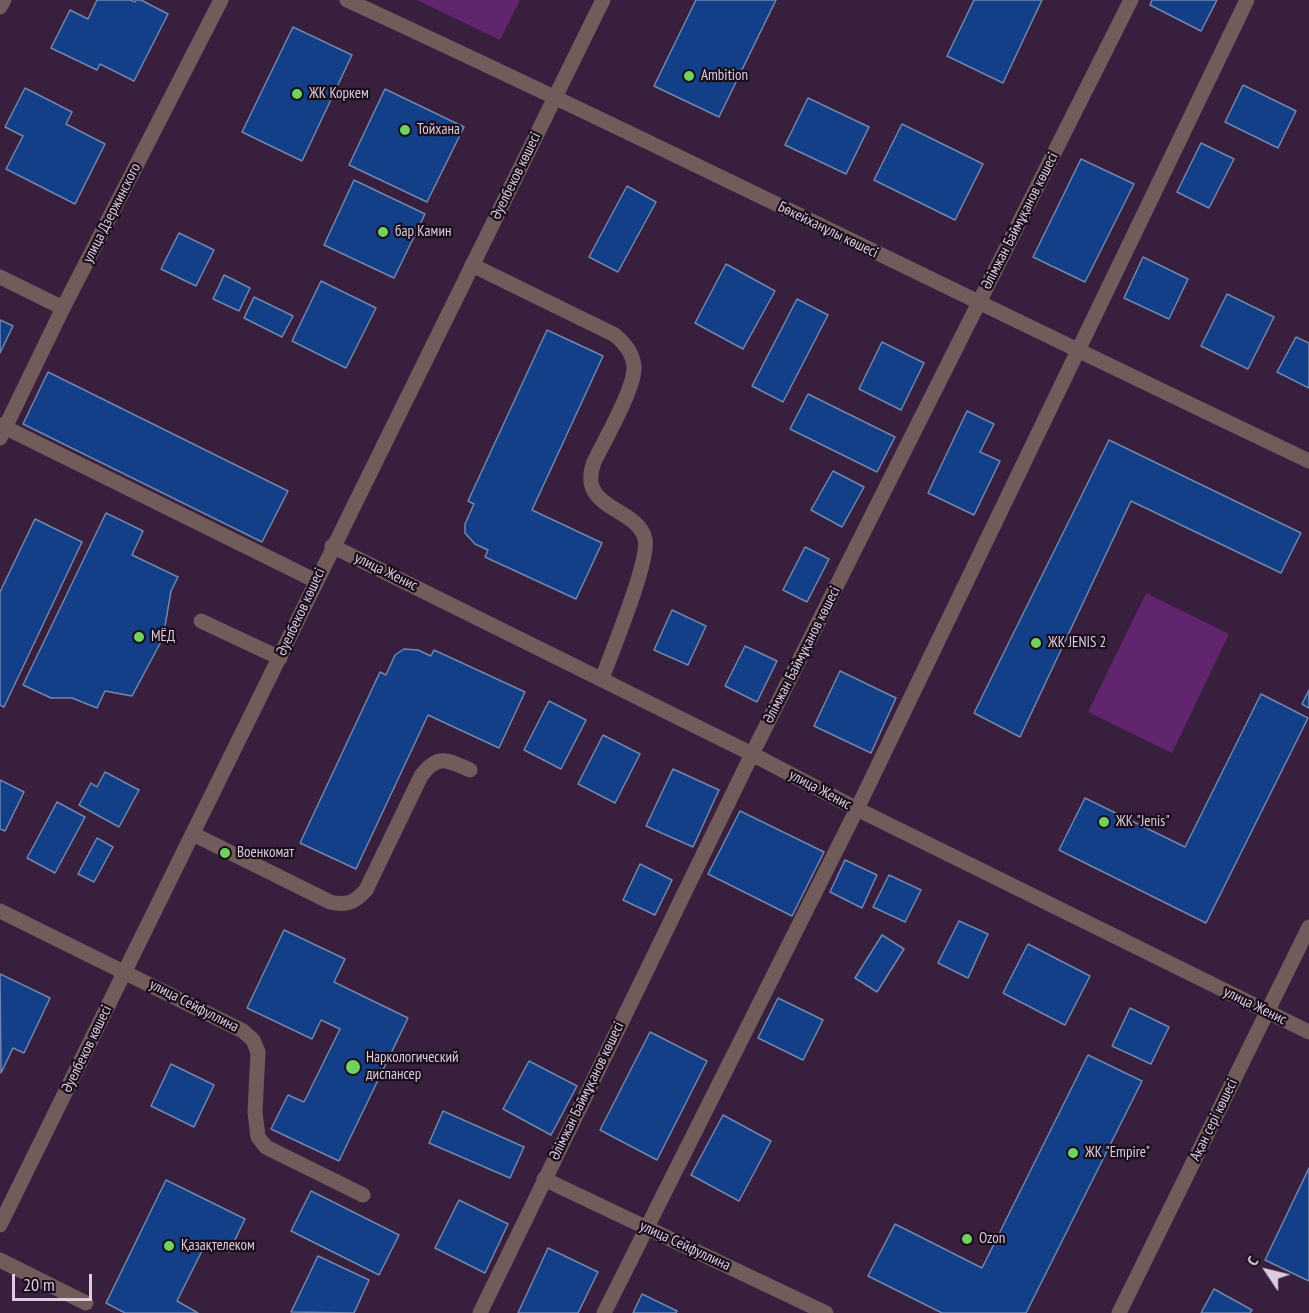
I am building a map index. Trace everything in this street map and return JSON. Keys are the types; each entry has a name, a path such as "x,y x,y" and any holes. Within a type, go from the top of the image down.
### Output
{"street":[{"path":"0,8 4,0"},
{"name":"улица Дзержинского","path":"1,430 221,0"},
{"name":"Бөкейханұлы көшесі","path":"347,0 555,96 1076,351 1309,461"},
{"name":"Әуелбеков көшесі","path":"0,1225 280,658 332,546 603,0"},
{"name":"Әлімжан Баймұқанов көшесі","path":"480,1313 752,754 1131,0"},
{"path":"604,1313 857,809 1247,0"},
{"path":"472,265 615,335 626,345 632,356 634,368 632,382 590,472 590,482 596,496 640,529 645,538 640,574 602,679"},
{"path":"0,277 63,309"},
{"path":"1,430 316,580"},
{"name":"улица Женис","path":"332,546 1309,1032"},
{"path":"201,621 280,658"},
{"path":"193,834 330,902 351,903 366,890 427,767 436,760 446,760 470,770"},
{"name":"улица Сейфуллина","path":"0,911 243,1031 253,1040 258,1052 255,1112 258,1137 266,1147 363,1196"},
{"name":"Ақан сері көшесі","path":"1119,1313 1309,927"},
{"name":"улица Сейфуллина","path":"544,1179 826,1313"},
{"path":"0,1260 86,1303"}],"shaded area":[{"path":"417,0 520,0 500,40"},
{"path":"1146,593 1229,634 1172,753 1088,712"}],"building":[{"path":"97,0 135,2 141,0 168,14 134,81 100,64 97,70 51,48 70,10 88,19"},
{"path":"696,0 776,0 719,117 654,86"},
{"path":"974,0 1042,0 1003,83 947,56"},
{"path":"1152,0 1217,0 1201,31 1150,5"},
{"name":"ЖК Коркем","path":"293,27 352,55 302,161 242,132"},
{"path":"1243,85 1296,111 1278,148 1225,122"},
{"path":"25,88 72,112 66,124 105,144 75,204 6,169 23,136 5,127"},
{"path":"385,89 464,127 427,202 349,165"},
{"path":"808,98 869,127 846,174 785,145"},
{"path":"902,124 983,164 955,220 874,180"},
{"path":"1201,143 1234,159 1209,208 1177,192"},
{"path":"1081,159 1134,184 1085,282 1033,257"},
{"path":"354,180 425,214 394,278 324,245"},
{"path":"627,186 656,202 618,272 589,257"},
{"path":"179,233 214,250 196,286 161,269"},
{"path":"1143,257 1188,279 1169,319 1124,298"},
{"path":"726,264 775,291 743,349 695,323"},
{"path":"224,275 250,288 239,311 213,299"},
{"path":"321,281 376,308 346,368 292,341"},
{"path":"1227,294 1274,317 1248,369 1201,346"},
{"path":"254,297 293,316 282,337 244,318"},
{"path":"797,299 828,315 783,402 752,386"},
{"path":"0,320 13,326 0,353"},
{"path":"547,330 603,356 532,510 602,543 576,599 485,557 488,550 475,544 465,533 465,524 474,504 468,501"},
{"path":"1296,337 1309,343 1309,388 1277,372"},
{"path":"882,342 924,363 901,410 859,389"},
{"path":"48,372 288,491 262,542 23,424"},
{"path":"808,394 895,437 877,472 790,429"},
{"path":"967,411 994,424 980,452 1000,461 974,515 928,493"},
{"name":"ЖК JENIS 2","path":"1109,440 1301,533 1281,573 1131,501 1020,737 974,713"},
{"path":"833,471 864,487 842,527 811,510"},
{"path":"106,513 143,531 132,555 178,577 171,591 163,638 132,696 105,691 97,708 72,698 51,698 23,685"},
{"path":"35,519 82,542 4,707 0,705 0,592"},
{"path":"805,547 829,559 807,602 783,590"},
{"path":"672,610 706,626 688,665 654,650"},
{"path":"745,646 777,661 757,702 725,686"},
{"path":"404,649 418,650 431,656 434,650 525,692 499,748 428,715 356,869 300,843 380,672 386,675 395,655"},
{"path":"840,671 896,698 871,753 814,726"},
{"path":"1309,690 1309,708 1302,704"},
{"name":"ЖК \"Jenis\"","path":"1261,694 1308,718 1206,923 1059,850 1085,798 1185,847"},
{"path":"549,701 586,720 561,769 524,750"},
{"path":"603,735 640,754 615,803 578,784"},
{"path":"673,769 719,790 693,847 646,826"},
{"path":"105,772 139,790 119,827 79,805 91,783 97,787"},
{"path":"0,780 24,792 5,831 0,829"},
{"path":"57,802 85,817 55,873 27,858"},
{"path":"740,811 824,852 792,916 708,874"},
{"path":"97,838 113,847 94,882 78,874"},
{"path":"845,860 877,875 862,908 830,892"},
{"path":"640,864 672,880 655,915 623,900"},
{"path":"889,875 921,890 905,922 873,907"},
{"path":"959,921 988,934 968,978 938,963"},
{"name":"Наркологический диспансер","path":"284,930 345,959 334,982 408,1018 339,1161 271,1129 288,1095 304,1102 340,1029 321,1020 312,1039 247,1008"},
{"path":"882,935 904,949 877,992 855,978"},
{"path":"1028,944 1090,976 1065,1025 1003,993"},
{"path":"0,974 50,998 24,1053 13,1048 1,1073"},
{"path":"778,998 823,1020 803,1060 758,1038"},
{"path":"1130,1008 1169,1027 1151,1064 1112,1046"},
{"path":"650,1032 707,1061 657,1160 600,1130"},
{"name":"ЖК \"Empire\"","path":"1088,1055 1142,1081 1026,1313 942,1313 868,1276 895,1224 982,1268"},
{"path":"529,1061 577,1086 551,1135 503,1109"},
{"path":"171,1064 214,1085 194,1127 151,1106"},
{"path":"443,1111 524,1147 510,1178 429,1143"},
{"path":"723,1115 771,1141 739,1201 691,1175"},
{"path":"1309,1168 1309,1281 1265,1260"},
{"name":"Қазақтелеком","path":"166,1180 245,1219 229,1252 207,1241 177,1301 198,1313 125,1313 106,1303"},
{"path":"311,1191 399,1235 379,1275 291,1231"},
{"path":"459,1200 508,1224 485,1273 435,1248"},
{"path":"548,1248 598,1272 578,1313 518,1313"},
{"path":"318,1256 369,1280 354,1313 291,1312"},
{"path":"1214,1289 1252,1310 1250,1313 1201,1313"},
{"path":"642,1294 677,1311 676,1313 633,1313"}],"place":[{"name":"Ambition","path":"689,76"},
{"name":"ЖК Коркем","path":"297,94"},
{"name":"Тойхана","path":"405,130"},
{"name":"бар Камин","path":"383,232"},
{"name":"МЁД","path":"139,637"},
{"name":"ЖК JENIS 2","path":"1036,643"},
{"name":"ЖК \"Jenis\"","path":"1104,822"},
{"name":"Военкомат","path":"225,853"},
{"name":"Наркологический диспансер","path":"353,1067"},
{"name":"ЖК \"Empire\"","path":"1073,1153"},
{"name":"Ozon","path":"967,1239"},
{"name":"Қазақтелеком","path":"169,1246"}]}
